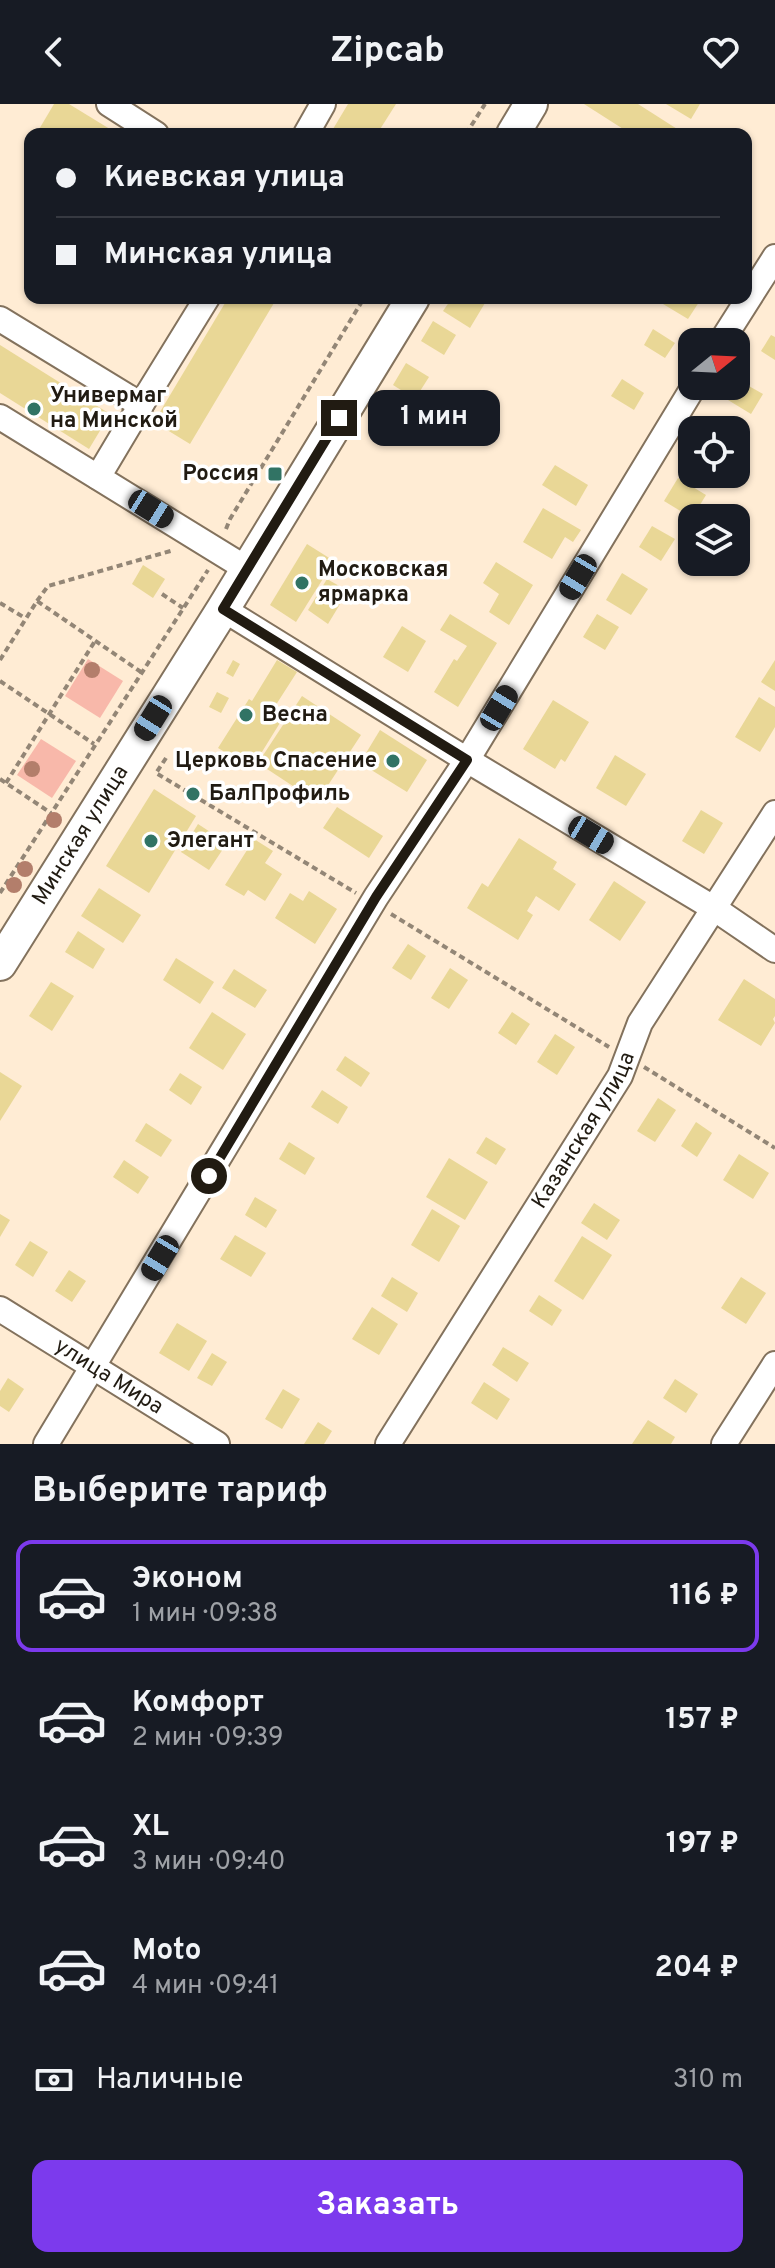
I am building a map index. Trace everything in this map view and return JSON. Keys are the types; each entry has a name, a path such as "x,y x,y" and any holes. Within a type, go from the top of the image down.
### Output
{"main road":[{"path":"517,128 531,104"},
{"name":"Минская улица","path":"0,964 223,609 409,304"}],"street":[{"path":"109,104 147,128"},
{"path":"309,128 323,104"},
{"path":"752,293 775,257"},
{"path":"98,477 203,304"},
{"path":"730,328 745,304"},
{"path":"0,319 141,405"},
{"path":"46,1444 373,903 467,760 686,400"},
{"path":"0,417 247,569"},
{"path":"223,609 715,909 775,950"},
{"name":"Казанская улица","path":"388,1444 620,1076 640,1023 775,813"},
{"name":"улица Мира","path":"0,1309 217,1444"},
{"path":"724,1444 775,1364"}],"path":[{"path":"470,128 485,104"},
{"path":"0,892 183,608 212,547 360,304"},
{"path":"0,660 48,586 212,547"},
{"path":"162,594 183,608"},
{"path":"37,601 141,672"},
{"path":"0,603 26,618"},
{"path":"6,783 95,641"},
{"path":"0,681 95,744"},
{"path":"166,758 156,773 775,1148"},
{"path":"0,779 51,813"}],"shaded area":[{"path":"88,659 123,681 100,718 65,696"},
{"path":"41,739 76,761 52,798 17,775"}],"building":[{"path":"54,104 69,104 108,128 40,128"},
{"path":"348,104 396,104 381,128 334,128"},
{"path":"584,104 638,104 676,128 622,128"},
{"path":"666,104 700,104 691,119"},
{"path":"224,304 273,304 190,444 154,422"},
{"path":"448,304 484,304 470,328 443,311"},
{"path":"663,304 698,304 688,319"},
{"path":"433,321 456,335 444,355 421,341"},
{"path":"653,329 675,343 665,358 644,345"},
{"path":"771,335 775,337 775,360 761,351"},
{"path":"0,345 110,414 89,449 0,393"},
{"path":"406,363 429,377 415,399 393,385"},
{"path":"622,379 644,393 634,410 611,396"},
{"path":"750,387 763,394 751,414 728,400 750,400"},
{"path":"555,465 588,485 576,506 542,485"},
{"path":"678,478 678,488 694,488 706,495 701,504 678,504 678,510 664,501"},
{"path":"543,508 581,530 573,542 565,537 552,559 523,542"},
{"path":"652,526 675,539 661,561 639,547"},
{"name":"Московская ярмарка","path":"307,544 334,561 296,622 270,605"},
{"path":"496,562 533,585 509,625 489,612 499,594 483,583"},
{"path":"143,565 165,579 153,598 132,584"},
{"path":"622,573 648,589 631,615 606,600"},
{"path":"327,579 348,591 328,624 308,610"},
{"path":"450,614 497,643 458,707 434,692 454,659 457,661 467,646 440,630"},
{"path":"597,614 619,627 605,650 583,637"},
{"path":"402,626 426,641 408,672 383,657"},
{"path":"233,660 240,664 233,677 226,673"},
{"path":"277,660 297,672 272,711 283,718 252,768 218,748"},
{"path":"775,660 775,691 761,682"},
{"path":"217,692 229,698 221,713 209,707"},
{"path":"302,696 361,735 317,802 258,763"},
{"path":"759,697 775,707 775,727 760,752 735,737"},
{"path":"553,700 589,722 565,762 561,759 555,769 523,749"},
{"name":"Церковь Спасение","path":"380,730 427,760 407,792 360,763"},
{"path":"615,755 646,774 626,806 596,788"},
{"name":"Элегант","path":"154,789 196,816 149,893 106,866"},
{"path":"337,807 383,836 369,858 323,828"},
{"path":"701,810 723,823 704,854 682,841"},
{"path":"198,824 227,843 209,870 181,852"},
{"path":"519,838 557,862 553,869 576,884 559,911 536,896 527,911 533,915 518,940 467,908 482,883 488,887"},
{"path":"254,839 273,851 265,863 282,874 265,901 248,890 244,896 225,885"},
{"path":"614,881 646,902 620,941 589,920"},
{"path":"99,888 141,915 123,943 81,916"},
{"path":"309,891 337,909 315,944 275,918 290,893 303,901"},
{"path":"78,931 105,949 93,969 65,952"},
{"path":"408,944 426,956 411,980 392,968"},
{"path":"176,958 214,982 200,1004 163,980"},
{"path":"450,968 468,980 449,1009 431,998"},
{"path":"234,969 267,990 255,1008 222,988"},
{"path":"744,979 775,999 775,1023 761,1046 718,1020"},
{"path":"51,982 74,996 52,1031 29,1016"},
{"path":"212,1012 246,1034 223,1070 189,1048"},
{"path":"512,1012 530,1024 516,1045 498,1033"},
{"path":"555,1034 575,1047 557,1075 537,1062"},
{"path":"345,1056 370,1073 361,1087 336,1070"},
{"path":"0,1072 22,1086 0,1121"},
{"path":"180,1073 202,1087 191,1105 169,1090"},
{"path":"322,1090 348,1107 338,1124 311,1107"},
{"path":"658,1098 676,1110 655,1142 637,1131"},
{"path":"696,1122 712,1133 697,1157 681,1146"},
{"path":"146,1123 172,1140 161,1157 135,1141"},
{"path":"486,1137 506,1149 496,1165 476,1153"},
{"path":"289,1142 315,1158 305,1175 279,1159"},
{"path":"739,1154 769,1173 753,1199 723,1180"},
{"path":"449,1158 488,1182 465,1220 426,1197"},
{"path":"124,1160 149,1177 138,1194 113,1177"},
{"path":"255,1197 277,1210 266,1228 245,1215"},
{"path":"594,1203 620,1220 607,1240 581,1223"},
{"path":"432,1209 460,1226 439,1262 411,1245"},
{"path":"0,1214 10,1220 0,1237"},
{"path":"235,1235 266,1253 251,1277 220,1259"},
{"path":"582,1236 612,1255 583,1300 554,1281"},
{"path":"30,1241 48,1252 33,1277 15,1265"},
{"path":"69,1270 86,1281 72,1302 55,1291"},
{"path":"392,1277 418,1293 407,1312 381,1296"},
{"path":"741,1277 766,1293 746,1324 721,1308"},
{"path":"539,1295 562,1310 552,1326 529,1311"},
{"path":"372,1307 398,1324 379,1355 352,1339"},
{"path":"177,1323 207,1341 189,1371 159,1353"},
{"path":"503,1347 529,1363 517,1382 492,1365"},
{"path":"212,1353 227,1362 212,1386 197,1378"},
{"path":"8,1378 24,1389 9,1412 0,1406 0,1391"},
{"path":"675,1379 698,1394 686,1413 663,1398"},
{"path":"484,1382 510,1399 497,1420 471,1403"},
{"path":"283,1389 300,1399 282,1429 265,1419"},
{"path":"648,1420 675,1437 671,1444 632,1444"},
{"path":"318,1422 332,1431 324,1444 304,1444"}],"place":[{"name":"Универмаг на Минской","path":"34,409"},
{"name":"Россия","path":"275,474"},
{"name":"Московская ярмарка","path":"302,583"},
{"name":"Весна","path":"246,715"},
{"name":"Церковь Спасение","path":"393,761"},
{"name":"БалПрофиль","path":"193,794"},
{"name":"Элегант","path":"151,841"}],"route":[{"path":"209,1176 376,897 467,760 223,609 339,418"}]}
